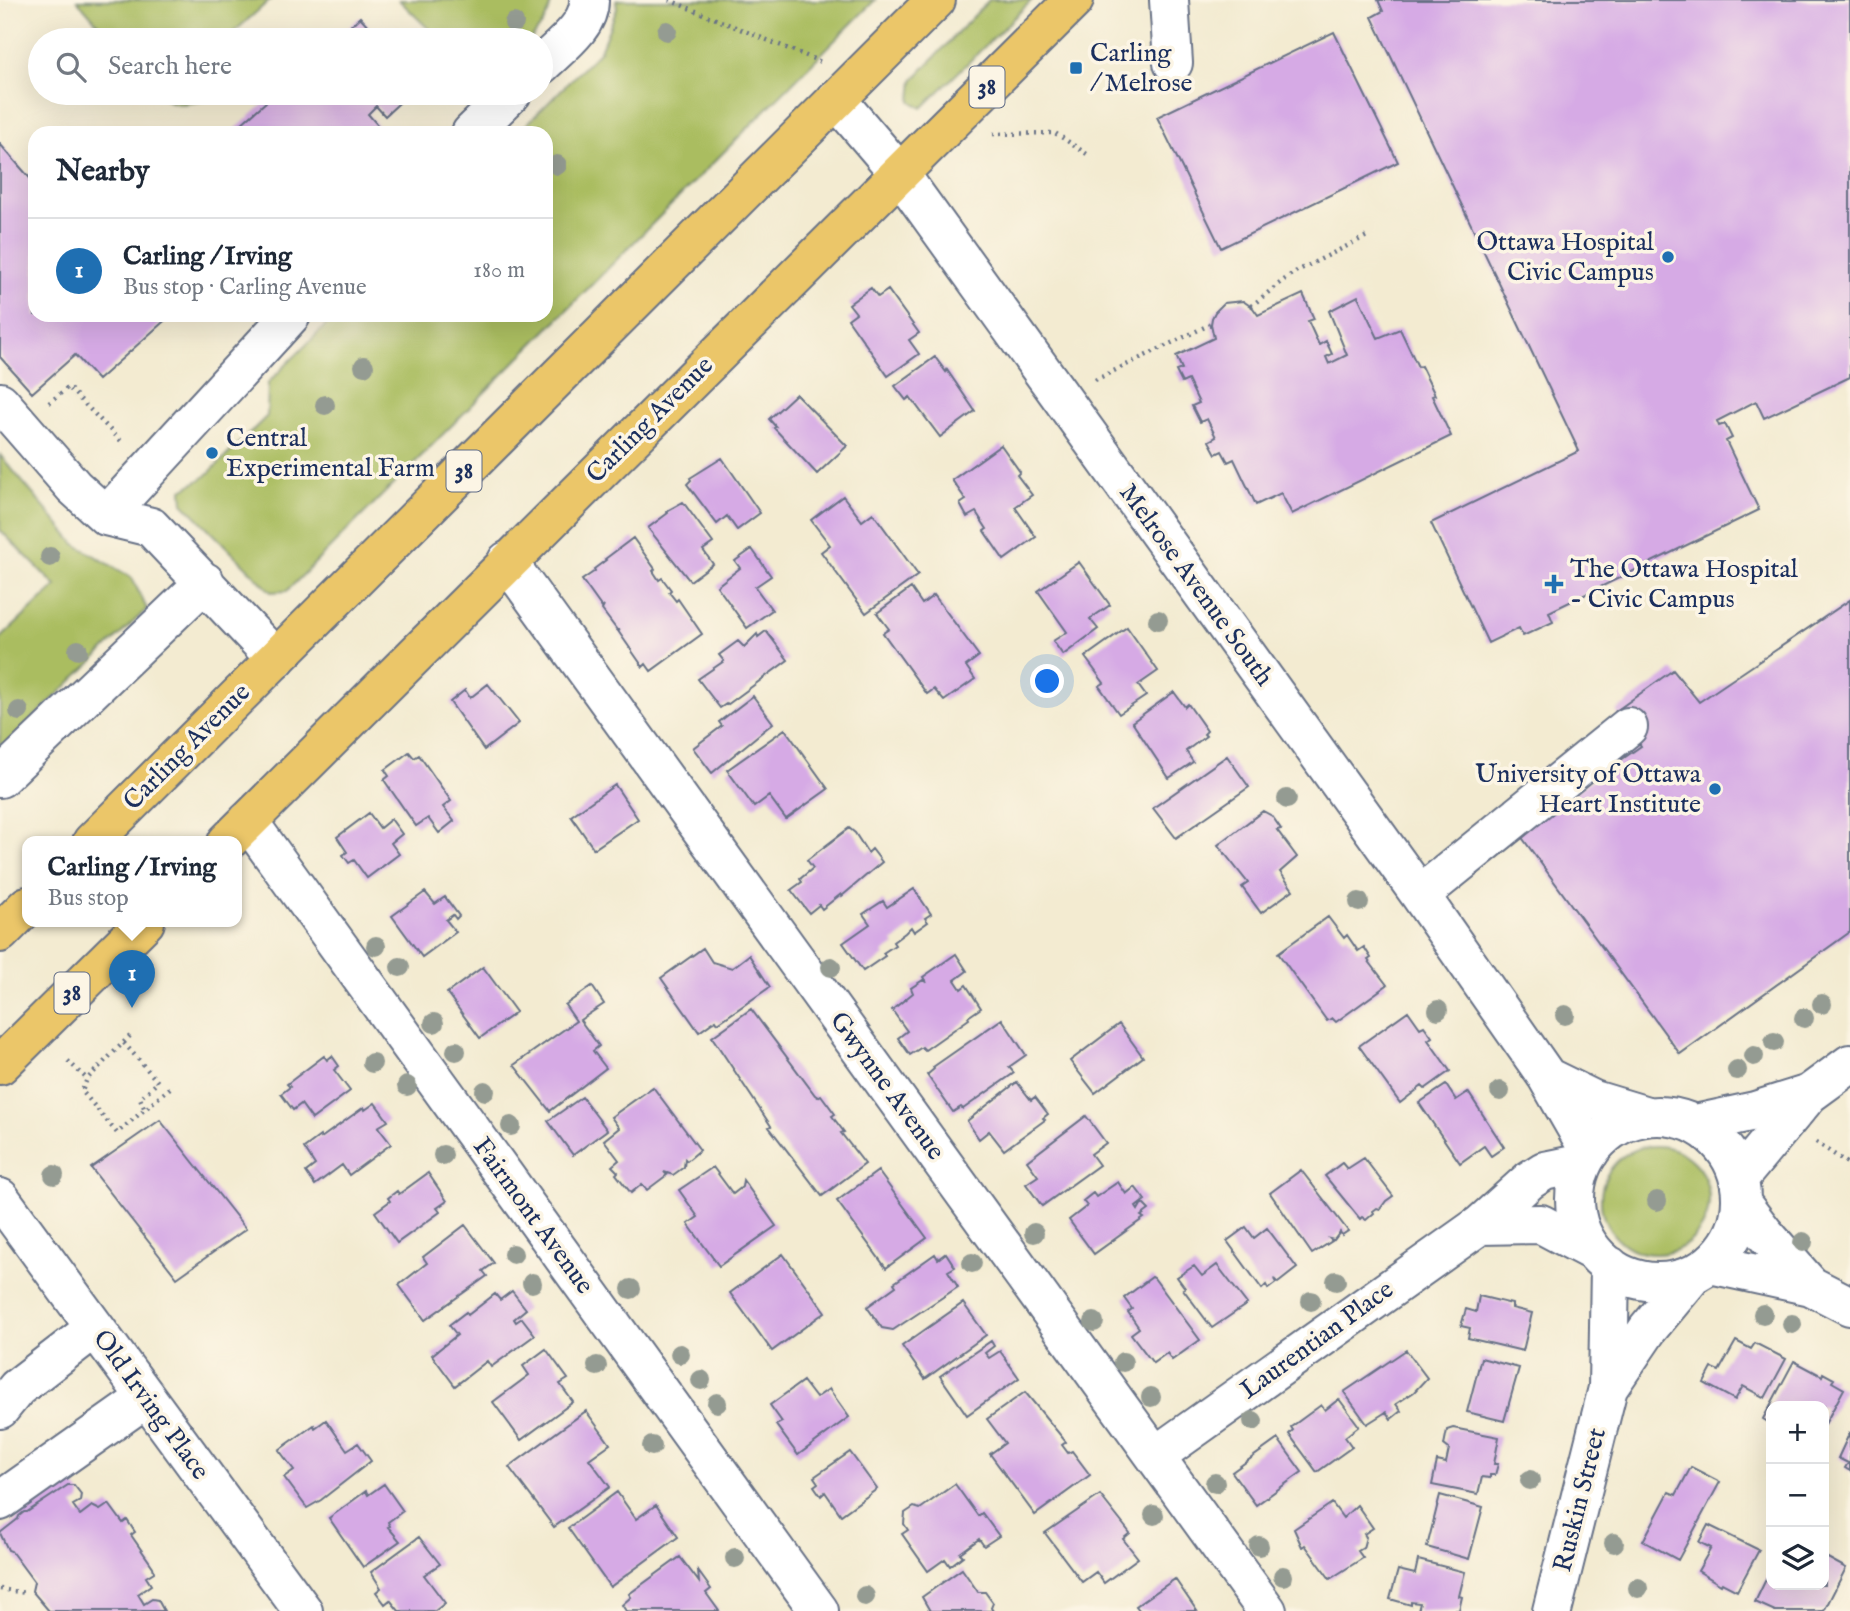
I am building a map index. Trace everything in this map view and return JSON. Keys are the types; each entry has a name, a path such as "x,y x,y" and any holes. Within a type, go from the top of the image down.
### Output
{"main road":[{"name":"Carling Avenue","path":"98,836 936,0"},
{"name":"Carling Avenue","path":"237,831 1074,0"},
{"path":"0,933 22,911"},
{"name":"38","path":"0,1065 140,927"}],"street":[{"path":"553,53 582,23 589,10 589,0"},
{"path":"1169,0 1173,63"},
{"name":"Melrose Avenue South","path":"842,93 1420,895 1547,1077 1586,1157"},
{"path":"478,126 500,105"},
{"path":"106,516 285,322"},
{"path":"0,402 74,487 106,516 151,527 276,659"},
{"name":"Gwynne Avenue","path":"508,561 1267,1611"},
{"path":"0,778 205,582"},
{"path":"1420,895 1628,727"},
{"name":"Fairmont Avenue","path":"242,838 819,1611"},
{"path":"1479,1224 1541,1224 1629,1276 1650,1281 1672,1281 1701,1269 1726,1247 1737,1226 1740,1191 1809,1094 1850,1064"},
{"name":"Melrose Avenue South","path":"1547,1077 1594,1100 1647,1116"},
{"path":"1695,1124 1755,1111 1809,1094"},
{"path":"1602,1259 1582,1232 1575,1209 1576,1186 1586,1157 1605,1135 1625,1123 1647,1116 1672,1117 1695,1124 1723,1147 1732,1161 1740,1191 1764,1233 1811,1286"},
{"name":"Laurentian Place","path":"1155,1456 1479,1224 1530,1180 1544,1171 1586,1157"},
{"name":"Old Irving Place","path":"0,1198 303,1611"},
{"name":"Ruskin Street","path":"1562,1608 1608,1388 1602,1259"},
{"path":"1701,1269 1811,1286 1850,1306"},
{"name":"Ruskin Street","path":"1608,1388 1648,1329 1701,1269"},
{"path":"0,1409 17,1388 95,1328"},
{"path":"0,1501 146,1398"}],"path":[{"path":"669,0 827,64 842,93"},
{"path":"992,135 1055,133 1090,156"},
{"path":"1251,306 1293,273 1367,236"},
{"path":"1085,385 1211,324"},
{"path":"44,408 68,387 127,448"},
{"path":"130,1037 88,1079 82,1091 117,1133 170,1088"},
{"path":"124,1043 158,1082 140,1098 145,1110"},
{"path":"68,1061 88,1079"},
{"path":"1808,1137 1850,1165"},
{"path":"0,1589 26,1593"}],"green space":[{"path":"77,0 270,0 238,28 102,28"},
{"path":"399,0 551,0 547,17 539,28 428,28"},
{"path":"616,0 875,0 287,591 271,592 183,503 182,490 206,476 267,416 268,383 329,322 553,322 553,126 525,126 546,105 553,105 553,98 600,51 617,9"},
{"path":"989,0 1032,0 922,108 911,101 913,80"},
{"path":"0,455 75,544 132,578 147,609 0,750 0,639 56,586 0,530"},
{"path":"1655,1146 1676,1150 1693,1162 1705,1179 1709,1200 1705,1221 1693,1238 1676,1250 1655,1254 1634,1250 1617,1238 1605,1221 1601,1200 1605,1179 1617,1162 1634,1150"}],"building":[{"name":"Ottawa Hospital Civic Campus","path":"1378,0 1850,0 1850,377 1764,418 1756,401 1717,421 1719,426 1725,424 1732,438 1726,441 1759,510 1549,612 1553,622 1523,636 1519,628 1488,643 1431,523 1579,451 1372,17 1383,11"},
{"path":"360,17 370,28 348,28"},
{"path":"1334,32 1398,162 1221,248 1157,117"},
{"path":"262,105 397,105 385,116 376,106 368,114 378,126 239,126"},
{"path":"0,144 28,176 28,322 163,322 98,380 75,355 32,393 0,357"},
{"path":"871,288 878,297 888,290 919,333 909,340 919,354 888,376 848,319 856,313 849,304"},
{"path":"1303,294 1314,319 1308,321 1319,345 1326,341 1332,354 1326,357 1329,364 1347,355 1329,311 1358,296 1378,338 1400,329 1435,395 1432,396 1451,436 1292,514 1281,493 1256,505 1234,459 1228,462 1222,451 1216,454 1209,441 1216,437 1207,419 1200,422 1192,406 1199,403 1188,380 1182,383 1176,371 1182,369 1176,356 1214,338 1212,318 1224,303 1243,301 1258,315"},
{"path":"935,357 975,411 940,437 910,397 906,400 895,386"},
{"path":"796,394 847,446 817,474 774,428 776,427 769,419"},
{"path":"1001,445 1020,472 1017,475 1032,495 1015,507 1036,537 1004,560 984,531 987,529 976,512 967,517 960,504 966,500 952,480"},
{"path":"722,458 760,513 737,530 727,516 717,524 687,484 690,478"},
{"path":"843,496 862,521 873,513 918,575 866,613 821,552 830,545 811,520"},
{"path":"683,502 713,543 703,550 713,564 690,581 648,528 668,513 667,511"},
{"path":"633,538 655,569 653,571 659,580 662,578 671,590 669,592 676,601 678,599 702,634 651,671 646,664 643,667 618,631 620,630 617,630 602,610 604,606 602,608 582,580"},
{"path":"752,549 771,576 755,587 772,610 747,628 717,586 740,568 735,561"},
{"path":"1079,562 1110,605 1090,619 1098,629 1063,655 1053,641 1067,632 1038,591"},
{"path":"911,588 922,604 934,595 979,656 966,666 975,679 944,701 934,689 927,694 883,633 889,629 877,613"},
{"name":"University of Ottawa Heart Institute","path":"1850,600 1850,932 1680,1054 1518,832 1641,746 1616,711 1673,670 1699,702"},
{"path":"1127,627 1158,671 1138,685 1146,696 1119,714 1099,686 1104,683 1085,657"},
{"path":"766,631 788,660 720,708 698,679 724,661 719,655 738,641 744,647 757,634 758,637"},
{"path":"488,684 519,723 484,750 450,702 465,690 470,698"},
{"path":"1174,692 1185,707 1188,704 1207,731 1204,734 1206,736 1186,751 1193,762 1169,778 1132,722"},
{"path":"753,696 773,723 712,773 693,748 722,726 719,722"},
{"path":"785,729 828,789 786,819 769,796 754,807 727,770"},
{"path":"409,752 414,758 419,755 451,801 443,807 454,821 439,833 428,818 416,826 384,780 389,776 385,770"},
{"path":"1227,756 1249,787 1176,838 1153,808"},
{"path":"615,785 638,819 594,849 571,816"},
{"path":"1263,811 1272,816 1281,829 1277,830 1297,857 1280,872 1293,890 1261,913 1242,887 1248,883 1218,845"},
{"path":"369,813 380,828 391,819 402,834 391,843 399,854 367,878 354,860 349,863 343,855 347,852 337,837"},
{"path":"849,828 868,853 872,849 882,862 842,896 841,894 822,909 819,905 809,913 791,890 802,882 800,879 813,868 807,860"},
{"path":"914,889 931,914 925,918 928,922 914,932 911,927 893,942 895,945 883,953 885,956 863,971 843,943 870,924 863,914 883,901 887,907"},
{"path":"425,892 435,904 445,897 459,916 456,919 453,915 446,920 456,932 422,957 392,916"},
{"path":"1328,917 1344,938 1347,935 1358,951 1364,947 1371,958 1368,960 1387,985 1336,1022 1332,1018 1327,1021 1278,953"},
{"path":"703,948 712,962 732,968 749,955 770,987 718,1023 716,1020 699,1032 661,978"},
{"path":"956,954 967,971 955,980 961,989 966,985 981,1008 925,1050 922,1047 910,1055 898,1038 907,1031 892,1010 913,993 911,988 923,980 927,983 923,977"},
{"path":"483,967 516,1012 480,1038 447,993"},
{"path":"592,986 604,1004 580,1020 599,1046 593,1051 606,1068 550,1111 514,1065 576,1021 565,1005"},
{"path":"751,1009 815,1095 821,1095 835,1114 832,1116 844,1132 841,1133 865,1164 822,1196 769,1127 771,1126 712,1037"},
{"path":"1408,1011 1420,1028 1424,1026 1432,1037 1428,1040 1450,1071 1425,1089 1422,1086 1400,1103 1359,1046"},
{"path":"1002,1019 1026,1055 1009,1067 1014,1073 963,1109 961,1107 953,1112 927,1075 933,1067"},
{"path":"1119,1024 1143,1057 1095,1093 1070,1061"},
{"path":"324,1056 327,1060 332,1056 339,1066 334,1070 350,1091 312,1119 301,1104 293,1110 281,1094 290,1087 287,1084"},
{"path":"1017,1082 1031,1100 1035,1097 1048,1114 1043,1118 1045,1120 1004,1150 989,1131 979,1139 967,1121"},
{"path":"1446,1085 1456,1100 1468,1092 1504,1147 1491,1156 1484,1146 1460,1163 1419,1103"},
{"path":"653,1087 700,1150 687,1161 685,1159 684,1167 673,1175 664,1172 667,1175 647,1190 642,1184 631,1193 616,1174 618,1172 612,1166 619,1160 604,1140 619,1128 611,1117"},
{"path":"582,1097 607,1130 573,1155 548,1121"},
{"path":"375,1103 388,1121 378,1127 391,1144 349,1175 342,1165 315,1185 306,1172 315,1165 304,1148 364,1107 365,1110"},
{"path":"1086,1116 1106,1143 1091,1154 1099,1165 1042,1206 1026,1184 1038,1176 1027,1161"},
{"path":"160,1120 246,1229 177,1278 91,1168"},
{"path":"1364,1158 1393,1196 1366,1220 1362,1217 1360,1219 1325,1176 1342,1163 1347,1169"},
{"path":"713,1167 733,1194 742,1187 743,1180 776,1226 719,1266 688,1224 698,1217 679,1190"},
{"path":"1301,1170 1348,1231 1342,1235 1340,1232 1334,1240 1330,1239 1332,1241 1312,1254 1270,1193"},
{"path":"878,1171 927,1238 886,1268 837,1201"},
{"path":"428,1173 447,1201 437,1208 440,1212 397,1243 375,1212 390,1201 388,1198 397,1191 399,1194"},
{"path":"1118,1182 1126,1194 1135,1187 1145,1200 1136,1207 1138,1210 1142,1203 1149,1210 1141,1216 1144,1218 1094,1254 1069,1220 1087,1206 1083,1201 1093,1193 1096,1197"},
{"path":"465,1225 494,1263 483,1271 487,1276 425,1320 399,1285 427,1263 423,1257"},
{"path":"1246,1227 1254,1238 1267,1228 1297,1268 1278,1283 1274,1279 1276,1283 1268,1289 1266,1285 1262,1289 1227,1241"},
{"path":"946,1253 955,1267 948,1271 958,1287 893,1330 882,1328 867,1307 896,1286 894,1283 935,1254 938,1259"},
{"path":"783,1254 825,1312 772,1351 730,1293"},
{"path":"1217,1265 1247,1304 1212,1328 1177,1277 1194,1266 1202,1276"},
{"path":"1152,1277 1200,1340 1172,1360 1167,1353 1153,1363 1131,1334 1139,1328 1128,1312 1132,1309 1124,1298"},
{"path":"512,1291 526,1309 514,1319 516,1322 522,1318 535,1335 491,1367 487,1361 455,1386 432,1355 457,1335 449,1325 466,1312 468,1315 495,1294 500,1300"},
{"path":"1479,1296 1512,1304 1512,1308 1532,1313 1523,1351 1468,1338 1470,1328 1461,1326 1466,1309 1476,1312"},
{"path":"963,1303 986,1335 925,1379 902,1346"},
{"path":"991,1341 994,1346 985,1353 989,1358 1000,1351 1019,1378 967,1415 940,1376"},
{"path":"1736,1341 1751,1349 1755,1343 1786,1359 1765,1398 1743,1386 1735,1400 1704,1383 1712,1368 1719,1371"},
{"path":"546,1349 568,1379 560,1384 573,1402 521,1440 493,1402 529,1375 523,1366"},
{"path":"1406,1350 1427,1378 1414,1392 1396,1404 1401,1411 1391,1419 1386,1412 1367,1424 1344,1392"},
{"path":"1481,1358 1519,1368 1504,1421 1467,1412"},
{"path":"1794,1361 1822,1376 1823,1373 1834,1379 1832,1382 1844,1389 1829,1417 1829,1401 1773,1401"},
{"path":"803,1381 816,1398 829,1389 849,1417 798,1455 776,1425 782,1422 770,1405"},
{"path":"1025,1392 1066,1442 1062,1445 1068,1453 1072,1451 1090,1475 1035,1515 990,1454 1005,1443 987,1419"},
{"path":"1339,1399 1359,1426 1345,1437 1352,1447 1317,1472 1289,1434 1293,1430 1291,1427 1321,1405 1325,1410"},
{"path":"586,1411 610,1444 589,1459 610,1487 554,1527 509,1467"},
{"path":"326,1420 347,1450 358,1443 371,1461 307,1508 284,1477 294,1470 279,1450 314,1425 315,1428"},
{"path":"1453,1428 1499,1437 1494,1464 1498,1464 1495,1475 1490,1475 1490,1478 1482,1477 1478,1494 1432,1485 1437,1461 1446,1463 1449,1449 1444,1445 1447,1430"},
{"path":"1850,1432 1850,1471 1845,1468 1848,1463 1838,1458"},
{"path":"1278,1439 1302,1472 1256,1505 1232,1472"},
{"path":"850,1452 877,1489 841,1515 825,1492 821,1496 814,1486 818,1483 814,1477"},
{"path":"1691,1467 1720,1482 1678,1560 1643,1541 1669,1492 1676,1495"},
{"path":"384,1484 403,1511 388,1522 388,1527 400,1541 363,1567 329,1518 366,1491 368,1495"},
{"path":"955,1484 978,1516 982,1513 999,1536 984,1546 979,1539 960,1553 963,1556 950,1566 945,1559 928,1571 902,1534 908,1530 904,1524 905,1513 914,1507 920,1509"},
{"path":"68,1485 74,1485 81,1494 80,1501 73,1505 80,1515 92,1506 100,1510 109,1504 123,1523 127,1520 135,1532 131,1535 154,1572 146,1577 151,1585 138,1594 144,1604 152,1599 158,1600 164,1611 49,1611 32,1591 34,1582 8,1550 0,1533 24,1512"},
{"path":"617,1492 636,1519 656,1505 678,1537 610,1587 568,1528"},
{"path":"1100,1495 1130,1533 1123,1539 1138,1558 1104,1583 1096,1572 1082,1582 1045,1533"},
{"path":"1440,1495 1483,1507 1469,1559 1427,1547"},
{"path":"1332,1503 1343,1518 1357,1505 1373,1528 1364,1534 1366,1537 1363,1548 1358,1551 1363,1558 1330,1579 1305,1545 1302,1547 1294,1529"},
{"path":"1708,1525 1759,1550 1737,1591 1698,1571 1711,1548 1699,1542"},
{"path":"419,1537 440,1564 424,1575 445,1603 435,1611 399,1611 390,1600 385,1604 376,1592 381,1588 371,1572"},
{"path":"680,1557 699,1582 698,1571 711,1589 706,1593 719,1611 626,1611 622,1605 631,1597 629,1594"},
{"path":"1829,1559 1846,1568 1824,1611 1775,1611 1755,1602 1766,1579 1766,1590 1829,1590"},
{"path":"1418,1560 1465,1572 1459,1596 1462,1597 1459,1610 1418,1611 1420,1603 1411,1602 1411,1605 1390,1599 1398,1570 1415,1574"},
{"path":"962,1569 978,1592 985,1592 993,1603 993,1611 930,1611 922,1597"},
{"path":"1175,1579 1197,1611 1140,1611 1136,1606"}],"place":[{"name":"Carling / Melrose","path":"1076,68"},
{"name":"Ottawa Hospital Civic Campus","path":"1668,257"},
{"name":"Central Experimental Farm","path":"212,453"},
{"name":"The Ottawa Hospital - Civic Campus","path":"1554,584"},
{"name":"University of Ottawa Heart Institute","path":"1715,789"},
{"name":"Carling / Irving","path":"132,1008"}]}
